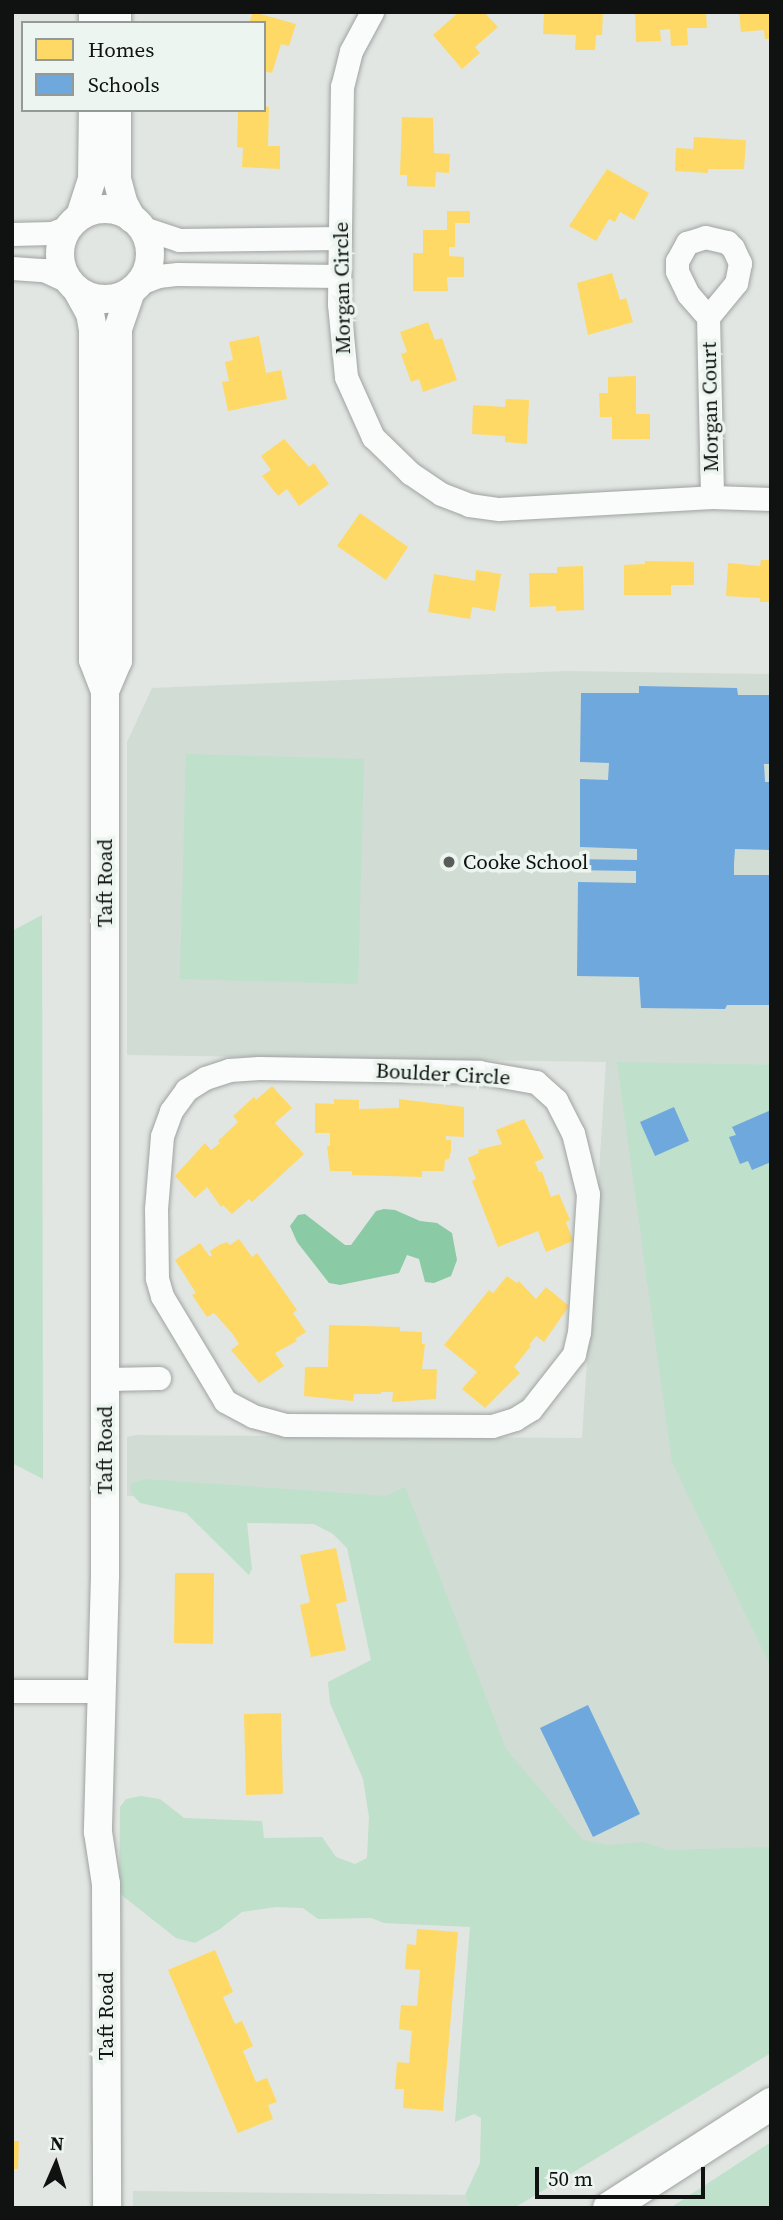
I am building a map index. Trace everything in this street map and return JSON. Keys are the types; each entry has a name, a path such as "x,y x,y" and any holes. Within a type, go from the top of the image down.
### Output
{"main road":[{"path":"609,2208 771,2104"}],"street":[{"name":"Morgan Circle","path":"372,12 351,51 342,86 342,357 346,377 363,421 387,452 410,473 441,494 469,505 499,509 712,496 771,499"},
{"path":"72,286 62,268 59,252 92,178 93,112"},
{"path":"117,112 117,179 123,202 150,254 147,271 136,287"},
{"path":"12,234 52,233 75,221 107,210 179,240 340,238"},
{"path":"12,268 44,270 72,286 105,299 158,276 178,274 340,276"},
{"name":"Taft Road","path":"72,286 89,313 93,330 93,660 105,691 105,1576 98,1832 106,1884 107,2208"},
{"name":"Taft Road","path":"105,691 118,661 118,329 136,287"},
{"name":"Morgan Court","path":"708,317 712,496"},
{"name":"Boulder Circle","path":"259,1068 479,1072 528,1079 544,1087 556,1100 573,1133 588,1194 578,1343 574,1354 531,1409 515,1419 492,1426 286,1424 253,1416 225,1401 162,1296 158,1278 156,1209 162,1136 171,1111 186,1090 205,1078 229,1070 259,1068"},
{"path":"105,1379 159,1378"},
{"path":"12,1691 100,1691"}],"shaded area":[{"path":"566,671 771,674 771,1897 490,1893 376,1499 127,1496 127,1437 136,1435 582,1438 606,1062 127,1055 127,742 152,688"},
{"path":"186,754 364,759 358,984 180,979"},
{"path":"42,915 43,1479 12,1463 12,931"},
{"path":"617,1062 771,1065 771,1667 672,1462"},
{"path":"395,1210 420,1221 437,1223 452,1233 457,1260 451,1276 434,1283 425,1282 419,1259 407,1255 399,1273 340,1285 329,1283 297,1242 290,1226 298,1215 305,1214 345,1245 351,1245 376,1211"},
{"path":"144,1479 386,1496 405,1487 506,1749 583,1840 607,1845 643,1842 666,1850 771,1847 771,2053 514,2208 471,2208 465,2195 480,2163 481,2118 474,2114 455,2122 470,1927 384,1923 371,1918 318,1919 303,1908 276,1907 242,1912 195,1943 176,1938 119,1893 120,1807 126,1799 141,1796 160,1799 184,1818 262,1821 264,1838 322,1837 336,1857 355,1864 367,1858 369,1817 363,1779 330,1703 328,1682 371,1660 347,1548 333,1534 314,1524 247,1523 252,1569 249,1575 186,1513 140,1503 131,1493 131,1484"},
{"path":"771,2142 771,2208 670,2208"},
{"path":"133,2191 465,2195 471,2208 133,2208"}],"building: Homes":[{"path":"253,12 296,24 289,46 281,44 272,73 266,72 266,21 250,21"},
{"path":"459,12 484,12 498,27 475,47 480,53 462,69 433,35"},
{"path":"544,12 603,12 602,35 596,35 595,50 575,50 576,35 543,34"},
{"path":"635,12 706,12 707,28 687,28 688,45 671,46 670,29 660,30 661,41 636,42"},
{"path":"739,12 771,12 771,39 765,39 764,30 741,32"},
{"path":"266,106 269,107 268,146 280,146 280,169 242,167 243,148 237,147 238,112 266,112"},
{"path":"402,117 433,118 434,153 450,154 449,173 436,172 435,187 407,186 407,175 400,175"},
{"path":"694,137 746,140 744,169 708,169 708,173 675,171 676,148 693,149"},
{"path":"607,169 649,193 634,220 620,212 615,222 609,219 596,241 569,226"},
{"path":"447,211 470,211 470,223 455,223 455,247 449,247 449,256 464,257 464,277 447,277 448,291 413,291 413,253 423,253 423,230 447,230"},
{"path":"612,273 620,300 626,298 633,322 588,335 577,283"},
{"path":"428,322 435,340 442,338 457,380 423,392 419,379 411,382 401,354 407,352 400,332"},
{"path":"259,336 266,373 281,370 287,399 228,411 222,382 229,381 225,362 233,360 229,342"},
{"path":"636,376 636,414 650,414 650,439 612,439 612,417 600,417 599,393 608,393 608,377"},
{"path":"506,399 529,400 527,444 505,442 505,436 472,434 473,405 505,407"},
{"path":"284,439 309,467 314,463 329,484 299,506 287,489 278,496 262,476 271,470 261,456"},
{"path":"360,513 408,547 386,580 337,546"},
{"path":"761,560 771,560 771,602 760,602 760,598 726,596 728,563 760,566"},
{"path":"645,561 694,562 694,585 671,585 671,595 624,595 624,565 645,564"},
{"path":"583,566 584,610 556,611 556,606 530,607 529,573 557,573 557,567"},
{"path":"476,570 501,574 495,611 472,607 470,619 428,612 434,574 475,581"},
{"path":"272,1086 292,1108 275,1123 304,1154 252,1202 249,1199 232,1214 223,1205 221,1207 207,1187 195,1198 175,1176 205,1143 211,1150 220,1143 218,1141 238,1122 233,1116 254,1097 256,1100"},
{"path":"334,1099 359,1100 359,1109 399,1108 399,1099 464,1107 464,1137 446,1136 446,1140 451,1140 451,1151 449,1159 445,1160 444,1171 422,1171 422,1177 352,1175 352,1171 330,1171 327,1146 330,1146 330,1133 315,1133 315,1103 334,1104"},
{"path":"524,1119 544,1158 535,1162 539,1172 542,1172 551,1197 559,1194 570,1220 566,1222 573,1241 546,1252 538,1231 498,1247 472,1181 476,1179 468,1158 479,1153 478,1150 502,1144 496,1130"},
{"path":"239,1239 252,1257 257,1253 297,1310 293,1313 306,1332 295,1339 297,1341 275,1353 284,1366 259,1383 231,1350 239,1344 232,1333 214,1313 207,1317 192,1295 196,1293 175,1260 200,1243 210,1257 210,1251 219,1245 227,1242 230,1245"},
{"path":"507,1276 517,1283 519,1281 536,1299 546,1287 569,1306 544,1342 536,1336 514,1367 520,1373 485,1408 462,1389 477,1372 444,1345 489,1290 493,1293"},
{"path":"329,1325 400,1327 400,1331 422,1332 422,1344 425,1344 422,1369 437,1369 436,1399 392,1402 393,1392 354,1394 353,1401 304,1396 305,1367 328,1367"},
{"path":"336,1548 347,1601 336,1604 346,1650 311,1657 300,1605 310,1602 300,1555"},
{"path":"175,1573 214,1573 213,1644 174,1643"},
{"path":"281,1713 283,1794 246,1795 244,1714"},
{"path":"417,1929 458,1932 443,2111 403,2108 404,2089 395,2089 397,2062 409,2063 412,2031 399,2029 401,2005 417,2006 420,1970 405,1969 407,1944 416,1945"},
{"path":"215,1950 233,1992 223,1997 235,2024 242,2021 253,2046 243,2051 256,2082 267,2078 277,2102 268,2105 273,2119 238,2133 168,1970"},
{"path":"12,2141 19,2141 18,2169 12,2169"}],"building: Schools":[{"path":"639,686 737,688 738,695 771,695 771,764 764,764 765,782 771,782 771,850 735,849 734,875 771,875 771,1005 727,1005 725,1009 641,1008 639,977 577,976 578,882 636,883 636,871 570,870 570,859 637,860 637,849 580,847 580,779 608,780 609,763 580,762 581,693 639,693"},
{"path":"674,1107 689,1141 655,1156 640,1122"},
{"path":"771,1110 771,1162 752,1170 748,1161 740,1164 729,1137 736,1135 732,1127"},
{"path":"588,1705 640,1814 593,1837 540,1728"}],"place":[{"name":"Cooke School","path":"449,862"}]}
